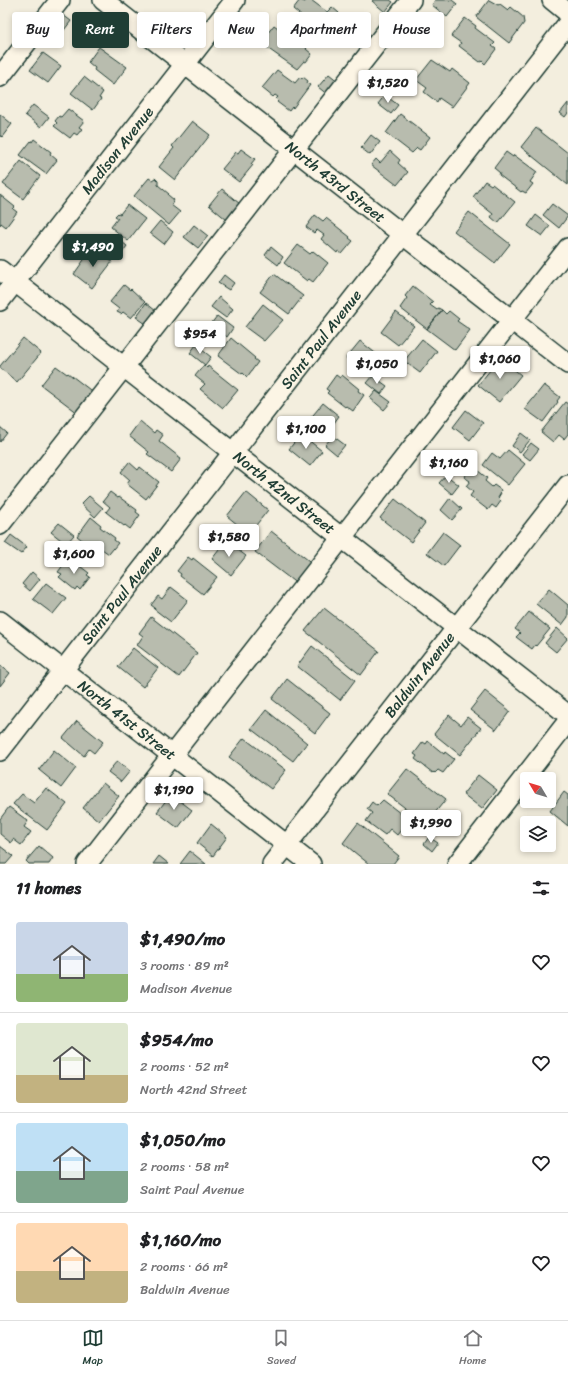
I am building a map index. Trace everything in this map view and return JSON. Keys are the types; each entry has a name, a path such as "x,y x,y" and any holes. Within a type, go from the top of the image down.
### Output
{"street":[{"path":"0,77 60,0"},
{"name":"North 43rd Street","path":"103,0 568,364"},
{"name":"Madison Avenue","path":"0,301 235,0"},
{"path":"0,525 411,0"},
{"path":"552,0 568,13"},
{"name":"Saint Paul Avenue","path":"0,751 568,23"},
{"path":"87,864 173,756 568,248"},
{"name":"North 42nd Street","path":"0,270 234,451 568,714"},
{"name":"Baldwin Avenue","path":"272,864 568,485"},
{"name":"North 41st Street","path":"0,620 311,864"},
{"path":"457,864 568,721"}],"building":[{"path":"300,0 305,2 306,0 311,0 327,12 297,12 293,9"},
{"path":"390,0 393,2 385,12 372,1"},
{"path":"435,0 452,0 457,4 447,17 444,15 444,12 441,12 432,5"},
{"path":"489,0 498,5 500,4 508,10 511,7 523,17 524,23 509,43 476,17"},
{"path":"332,7 338,12 327,12"},
{"path":"64,16 71,21 64,30"},
{"path":"465,18 476,26 475,28 495,43 492,46 496,49 485,64 482,61 480,62 459,46 461,43 451,36"},
{"path":"274,25 277,27 277,48 307,48 306,49 312,54 306,62 304,61 297,69 267,48 269,48 269,31"},
{"path":"98,48 100,48 127,67 113,85 94,70 95,68 88,62"},
{"path":"43,53 61,66 48,83 30,70"},
{"path":"432,60 450,72 452,69 470,83 452,107 439,98 437,102 424,92 427,88 416,80"},
{"path":"277,70 295,83 300,77 302,79 303,77 310,85 293,108 292,107 289,111 277,102 278,101 276,99 278,97 275,95 273,97 262,88"},
{"path":"329,74 339,82 328,95 318,87"},
{"path":"84,77 103,92 99,98 101,99 93,110 71,93"},
{"path":"385,95 398,105 391,114 378,104"},
{"path":"568,103 568,113 565,117 560,113"},
{"path":"33,105 49,117 41,127 25,115"},
{"path":"68,109 84,121 79,127 82,129 77,135 74,133 70,138 54,126 57,123 55,121 59,116 61,117"},
{"path":"0,114 12,124 2,137 0,135"},
{"path":"400,114 430,137 420,150 417,148 412,153 386,133"},
{"path":"192,121 210,135 175,180 159,167 174,148 172,146"},
{"path":"536,128 568,153 568,185 521,147"},
{"path":"371,135 380,142 370,155 361,148"},
{"path":"34,139 51,152 50,154 57,160 46,174 20,155"},
{"path":"241,149 255,159 251,164 253,165 239,182 222,169 236,152 238,153"},
{"path":"390,151 400,160 398,163 408,172 397,185 371,165 376,159 380,163"},
{"path":"506,152 513,157 514,155 537,172 530,182 533,184 526,193 521,192 499,175 500,173 494,168"},
{"path":"21,161 40,176 23,199 3,184"},
{"path":"149,178 152,180 155,178 158,181 158,185 174,200 171,205 180,212 169,225 134,196"},
{"path":"485,181 491,185 492,184 515,202 498,223 491,217 493,214 473,197"},
{"path":"222,189 240,204 227,220 209,205"},
{"path":"0,195 15,207 13,209 17,212 6,227 1,223 0,225"},
{"path":"552,204 568,216 559,228 543,215"},
{"path":"127,205 145,219 128,241 111,227 118,218 115,216 118,213 120,214"},
{"path":"469,212 510,244 495,263 454,231"},
{"path":"315,215 323,221 326,218 353,241 342,254 338,251 337,253 321,239 324,235 317,230 314,233 306,227"},
{"path":"536,215 550,226 542,236 528,226"},
{"path":"160,221 173,232 164,244 150,233"},
{"path":"194,225 208,236 198,248 184,237"},
{"path":"113,235 127,246 118,258 104,247"},
{"path":"298,245 310,254 313,251 328,263 313,282 309,279 307,281 284,263"},
{"path":"93,247 112,262 92,288 74,274"},
{"path":"271,247 283,257 278,265 265,255"},
{"path":"274,274 303,296 289,314 260,292"},
{"path":"224,275 234,283 229,290 218,283"},
{"path":"124,285 130,290 131,289 145,302 131,318 123,312 121,314 117,312 119,309 110,302"},
{"path":"413,286 433,302 430,305 437,310 438,308 442,310 427,329 400,308 407,298 405,296"},
{"path":"219,297 233,309 226,318 211,307"},
{"path":"146,303 156,311 146,324 136,317"},
{"path":"263,304 283,320 264,341 245,327"},
{"path":"442,310 446,314 449,311 459,319 457,321 470,330 455,350 427,329"},
{"path":"396,312 414,326 398,345 381,332"},
{"path":"217,316 233,328 227,337 211,324"},
{"path":"23,338 41,353 17,382 0,368 0,366"},
{"path":"231,338 258,362 247,377 218,356"},
{"path":"422,339 437,351 420,373 404,361"},
{"path":"360,341 384,360 371,377 346,358"},
{"path":"196,345 211,357 205,365 190,353"},
{"path":"500,358 521,375 499,402 478,385"},
{"path":"204,365 207,368 208,366 238,390 223,408 200,389 205,384 195,376"},
{"path":"56,366 67,374 68,373 94,393 78,413 41,385"},
{"path":"336,375 340,378 342,375 364,395 353,411 346,406 345,407 327,393 329,391 326,389"},
{"path":"373,376 387,386 381,394 367,383"},
{"path":"544,385 560,397 543,422 525,409"},
{"path":"376,391 391,402 384,410 370,398"},
{"path":"565,402 568,404 568,434 564,439 559,435 553,442 541,432"},
{"path":"323,403 339,416 326,434 309,420"},
{"path":"466,410 483,423 470,440 453,427"},
{"path":"140,421 154,433 156,430 163,435 159,441 181,459 171,472 147,454 149,452 129,436"},
{"path":"0,427 7,433 0,442"},
{"path":"521,433 530,440 520,452 512,446"},
{"path":"301,434 322,451 310,466 289,449"},
{"path":"333,436 345,445 337,455 325,445"},
{"path":"531,443 539,449 530,460 522,454"},
{"path":"508,450 525,464 508,485 483,465 492,453 500,459"},
{"path":"129,462 138,470 140,467 159,482 146,499 127,484 130,480 121,472"},
{"path":"472,466 487,478 485,481 492,487 494,485 501,490 498,498 501,501 496,508 492,505 488,510 470,496 473,492 466,486 470,481 464,477"},
{"path":"446,475 459,485 452,494 439,483"},
{"path":"110,492 137,510 136,512 140,515 130,529 106,512 110,507 103,501"},
{"path":"246,492 268,510 249,534 227,516"},
{"path":"89,496 103,508 95,517 81,504"},
{"path":"450,498 462,509 452,520 441,510"},
{"path":"395,499 425,523 411,542 380,518"},
{"path":"91,517 101,525 100,527 115,538 114,540 118,543 109,554 89,540 86,543 77,536"},
{"path":"59,523 74,535 66,544 51,532"},
{"path":"271,531 313,564 297,584 255,552"},
{"path":"443,532 460,545 444,566 427,553"},
{"path":"11,535 27,547 21,554 5,543"},
{"path":"226,541 246,556 231,575 212,559"},
{"path":"188,557 192,560 193,558 217,577 203,594 180,576 181,574 177,571"},
{"path":"67,560 69,562 72,560 89,573 87,575 90,577 80,590 77,587 75,590 59,577 62,574 58,572"},
{"path":"32,572 40,579 30,591 22,584"},
{"path":"46,583 66,598 53,614 33,599"},
{"path":"171,587 188,600 171,622 151,605 158,596 162,599"},
{"path":"549,589 568,605 568,617 562,625 536,604"},
{"path":"324,608 379,651 361,675 305,631"},
{"path":"529,612 550,629 532,649 516,637 520,633 515,629"},
{"path":"151,617 197,653 179,677 137,645 143,636 139,633"},
{"path":"557,628 568,638 556,652 545,643"},
{"path":"312,646 355,680 340,700 297,666"},
{"path":"133,648 158,668 143,687 118,667"},
{"path":"0,665 10,673 0,686"},
{"path":"287,679 330,713 315,733 272,699"},
{"path":"485,691 510,711 496,730 470,710"},
{"path":"266,710 307,743 293,761 251,729"},
{"path":"449,715 461,725 467,717 481,728 460,755 434,734"},
{"path":"77,721 103,742 94,753 89,749 84,756 63,738"},
{"path":"244,738 286,770 271,789 229,757"},
{"path":"428,741 444,754 445,752 454,759 443,773 438,770 433,773 415,759 417,756 414,754 423,742 426,744"},
{"path":"54,750 76,768 61,788 39,770"},
{"path":"117,761 130,771 121,782 108,772"},
{"path":"407,769 446,799 426,824 387,794"},
{"path":"478,775 497,790 482,809 463,794"},
{"path":"103,783 119,796 99,821 83,808"},
{"path":"46,788 67,804 47,830 13,804 22,794 34,803"},
{"path":"564,792 568,795 568,826 550,811 552,808 556,808 556,803"},
{"path":"171,794 192,810 178,828 157,812"},
{"path":"383,800 409,820 397,835 390,829 385,835 366,821 372,813 367,809 372,802 377,806"},
{"path":"9,807 28,821 24,827 31,832 21,845 13,839 11,843 0,834 0,819"},
{"path":"358,823 399,856 393,864 369,864 343,843"},
{"path":"211,824 227,837 213,856 197,843"},
{"path":"429,837 438,843 432,851 424,844"},
{"path":"0,846 13,856 6,864 0,864"},
{"path":"39,846 53,858 49,864 29,864 26,861"},
{"path":"190,851 206,864 180,864"},
{"path":"159,856 169,864 153,864"}]}
